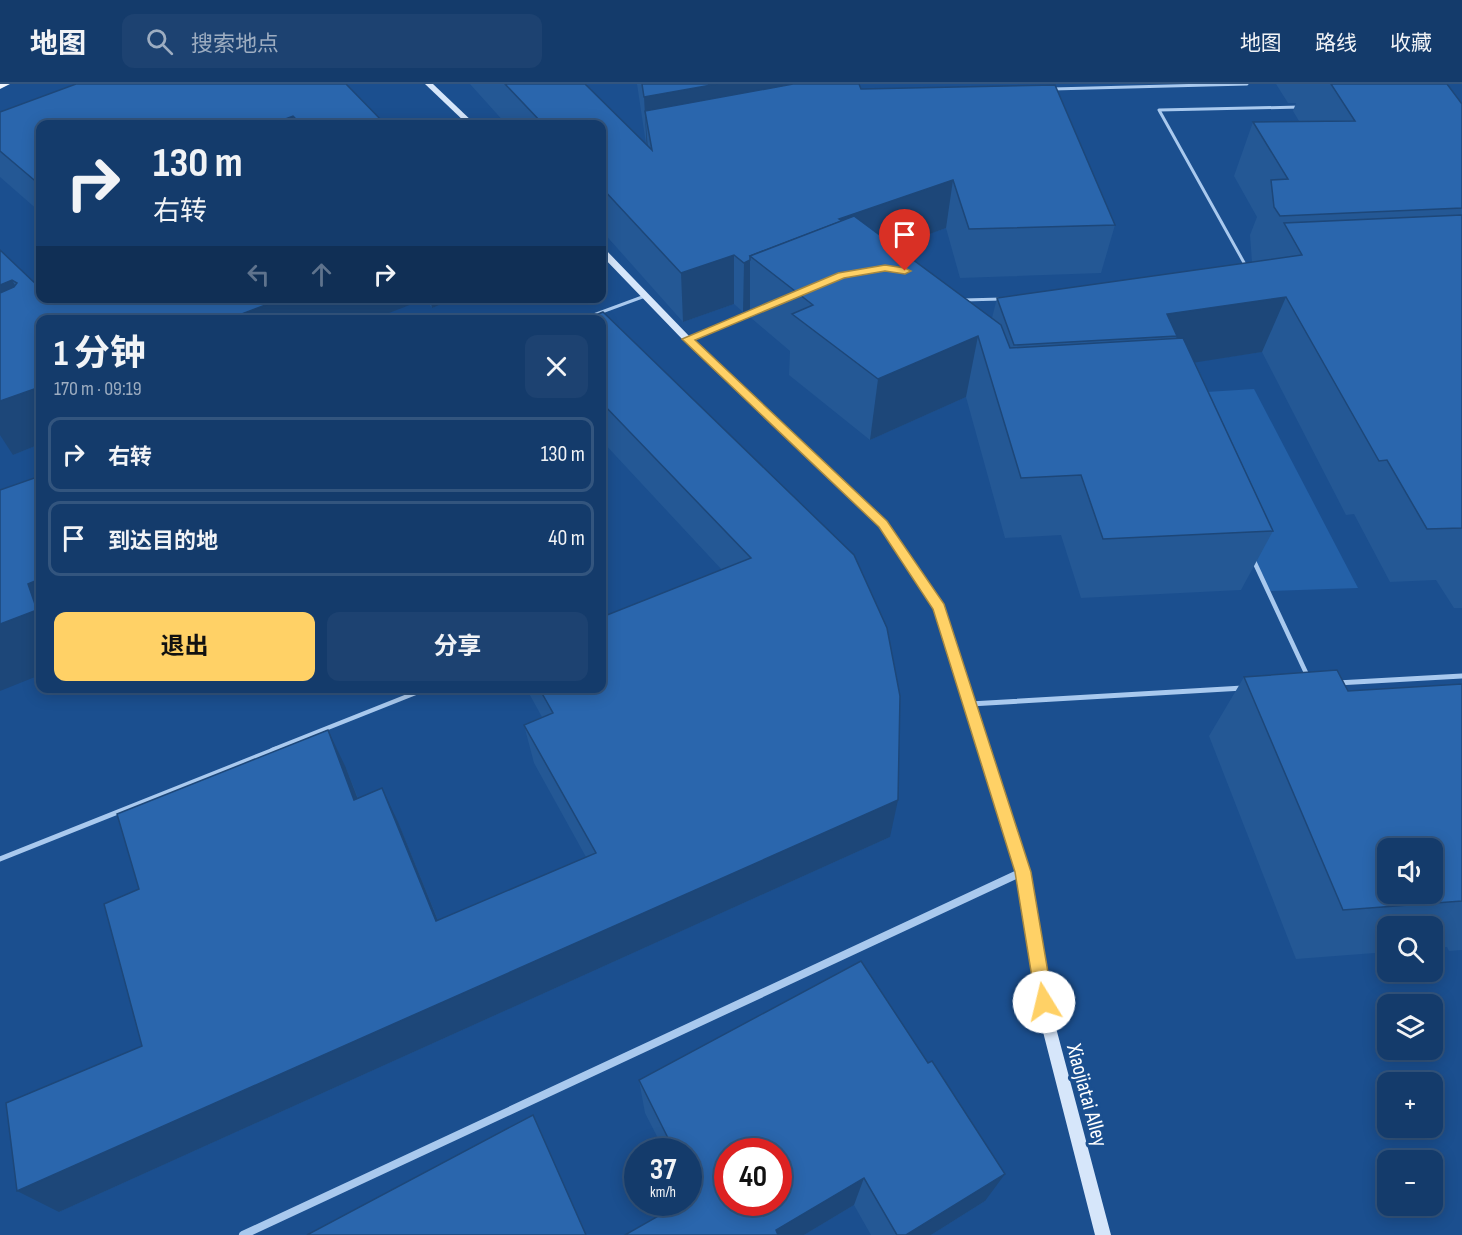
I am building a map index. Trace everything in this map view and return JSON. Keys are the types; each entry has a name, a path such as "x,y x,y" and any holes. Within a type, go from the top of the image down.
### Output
{"main road":[{"path":"0,86 5,84"}],"street":[{"path":"429,84 467,120"},
{"name":"Xiaojiatai Alley","path":"606,255 687,339 883,524 939,608 1023,872 1048,1024 1103,1235"},
{"path":"1323,684 1462,676"},
{"path":"1300,685 1311,684"},
{"path":"970,704 1253,688"},
{"path":"243,1235 1023,872"}],"lane":[{"path":"1045,89 1247,84"},
{"path":"1250,275 1159,110 1301,106"},
{"path":"594,315 647,296"},
{"path":"954,297 964,300 1006,299"},
{"path":"964,300 967,311"},
{"path":"687,339 764,307"},
{"path":"1248,549 1311,684"},
{"path":"0,859 415,693"}],"shaded area":[{"path":"1254,389 1358,588 1268,591 1175,394"}],"building":[{"path":"76,84 346,84 381,120 297,120 293,116 282,120 36,120 36,182 0,151 0,112"},
{"path":"505,84 585,84 652,150 645,111 793,84 859,84 861,89 1055,85 1115,225 969,229 953,180 839,219 842,221 750,256 750,260 744,263 734,255 681,273 606,192 606,120 539,120"},
{"path":"642,84 717,84 644,97"},
{"path":"1331,84 1447,84 1462,104 1462,208 1280,216 1274,207 1271,180 1288,179 1253,122 1355,121"},
{"path":"1462,215 1462,528 1427,529 1387,460 1379,461 1286,297 1167,314 1177,336 1014,345 997,298 1302,255 1284,223"},
{"path":"854,216 1001,325 1010,348 1183,338 1273,531 1103,539 1081,475 1021,478 978,336 878,379 792,314 813,305 750,256"},
{"path":"0,250 36,284 36,303 271,303 239,315 36,315 36,388 0,401 0,293 14,287 17,283 12,280 0,285"},
{"path":"603,312 854,555 887,628 900,696 898,800 17,1191 6,1103 142,1046 104,904 139,889 117,814 328,730 354,800 382,788 436,921 596,853 524,725 553,713 542,693 606,693 606,615 751,558 606,407 606,315 596,315"},
{"path":"36,477 36,581 28,584 36,610 0,624 0,490"},
{"path":"1337,670 1348,691 1462,684 1462,901 1443,902 1443,838 1377,838 1377,904 1422,904 1343,910 1244,677"},
{"path":"861,961 928,1063 932,1061 1005,1174 906,1235 897,1235 864,1178 776,1230 778,1235 625,1235 658,1216 702,1216 702,1138 668,1138 639,1080"},
{"path":"533,1115 586,1235 307,1235"}],"route":[{"path":"905,271 885,268 841,275 687,339 883,524 939,608 1023,872 1044,1002"}]}
